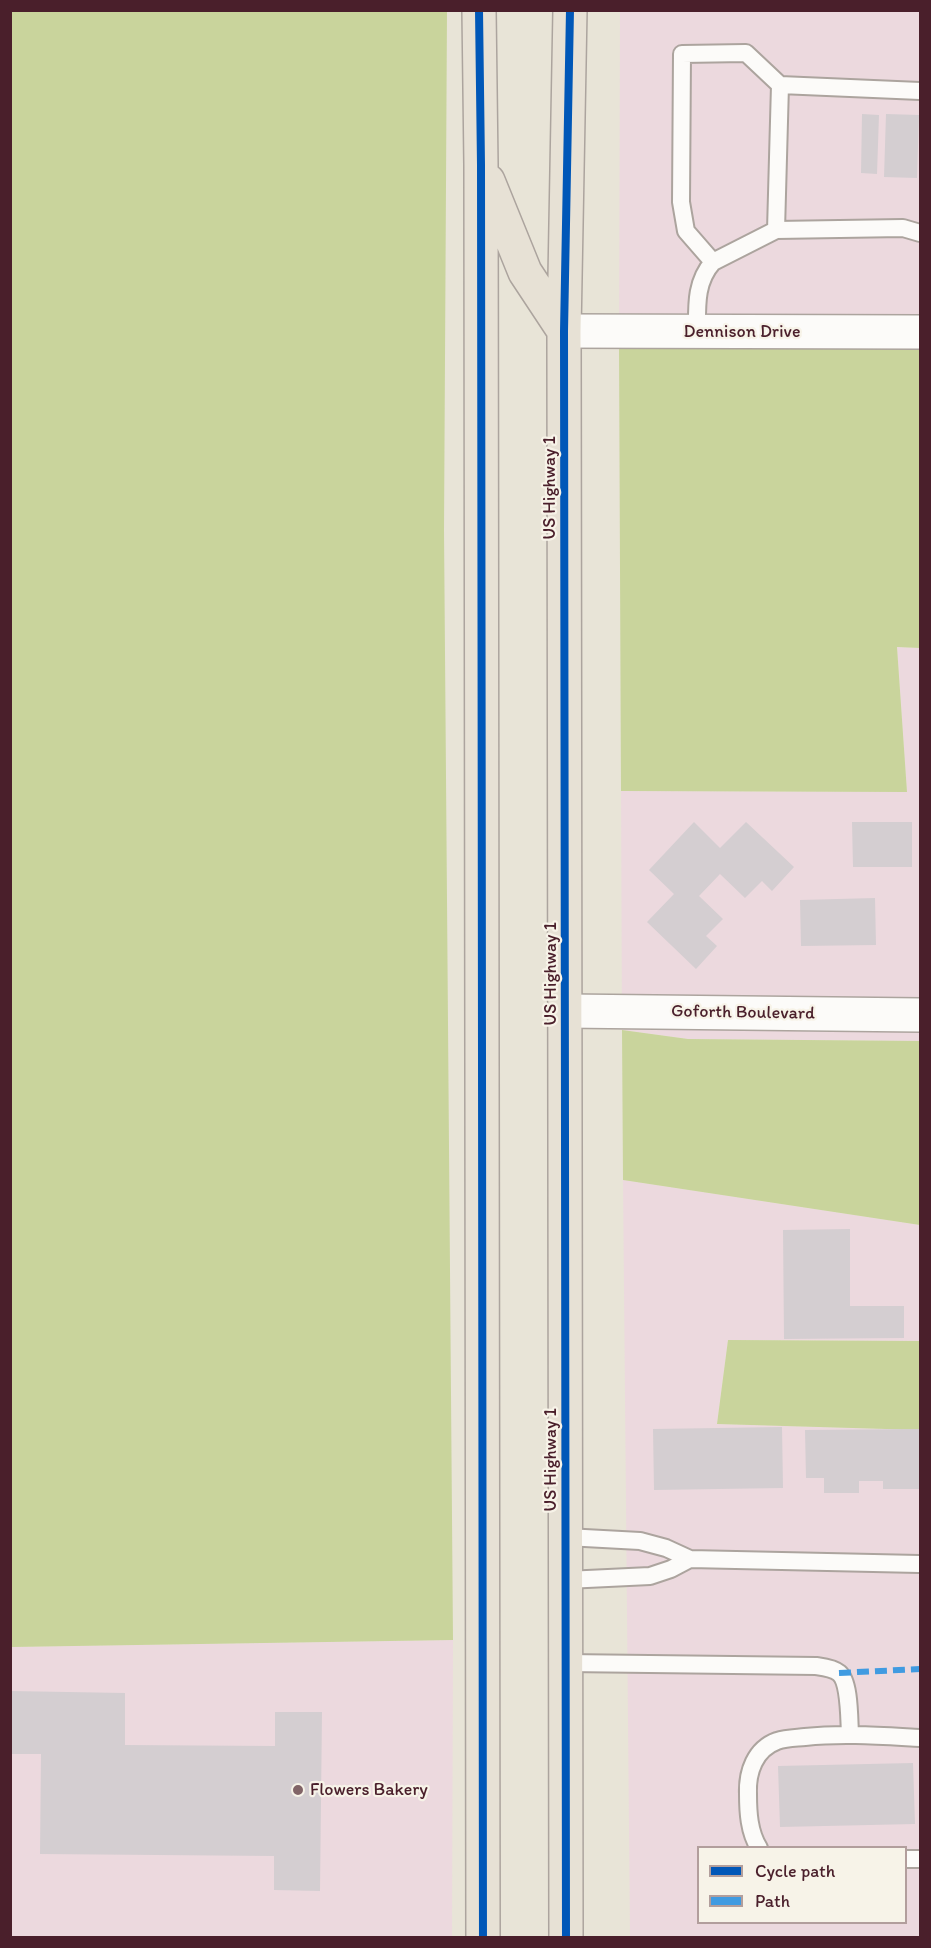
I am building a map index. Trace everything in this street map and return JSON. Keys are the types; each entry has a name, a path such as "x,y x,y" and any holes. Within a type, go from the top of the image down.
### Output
{"main road":[{"path":"479,10 483,1938"},
{"name":"US Highway 1","path":"566,1938 564,331 570,10"},
{"path":"481,165 525,272 564,331"}],"street":[{"name":"Dennison Drive","path":"564,331 921,332"},
{"name":"Goforth Boulevard","path":"566,1011 921,1016"}],"lane":[{"path":"713,262 686,231 681,202 682,54 746,53 780,85 921,91"},
{"path":"776,230 780,85"},
{"path":"697,332 698,290 707,269 713,262 776,230 903,228 921,233"},
{"path":"566,1537 640,1541 666,1548 690,1559 919,1564"},
{"path":"566,1580 650,1576 690,1559"},
{"path":"566,1663 816,1666 830,1669 839,1673 846,1683 850,1734"},
{"path":"758,1846 750,1826 748,1790 752,1763 777,1741 850,1734 921,1738"}],"shaded area":[{"path":"620,11 920,11 920,347 619,345"},
{"path":"897,647 920,648 920,1041 688,1039 622,1030 621,791 907,792"},
{"path":"623,1180 920,1225 920,1341 728,1340 717,1424 920,1430 920,1937 630,1937"},
{"path":"453,1640 452,1937 11,1937 10,1647"}],"green space":[{"path":"10,11 447,11 444,530 453,1640 11,1647"},
{"path":"619,345 920,347 920,648 897,647 907,792 621,791"},
{"path":"622,1030 688,1039 920,1041 920,1225 623,1180"},
{"path":"728,1340 920,1341 920,1430 717,1424"}],"building":[{"path":"862,114 879,115 877,174 861,173"},
{"path":"886,114 919,115 917,178 884,177"},
{"path":"694,822 720,848 746,822 794,867 772,891 762,881 745,898 720,874 699,896 723,919 706,936 717,946 696,969 647,922 674,894 649,870"},
{"path":"852,822 912,822 912,867 853,867"},
{"path":"875,898 876,945 801,946 800,900"},
{"path":"850,1229 850,1306 904,1306 904,1338 784,1339 783,1230"},
{"path":"782,1427 783,1488 654,1490 653,1429"},
{"path":"920,1429 920,1489 883,1489 883,1481 859,1481 859,1493 824,1493 824,1478 806,1478 805,1430"},
{"path":"10,1691 125,1693 125,1745 275,1746 275,1712 322,1712 320,1891 274,1890 274,1856 40,1854 41,1754 10,1754"},
{"path":"913,1763 915,1824 780,1827 778,1766"}],"marked path":[{"path":"839,1673 920,1669"}],"cycle path":[{"path":"479,10 483,1938"},
{"path":"566,1938 564,331 570,10"}],"place":[{"name":"Flowers Bakery","path":"298,1790"}]}
